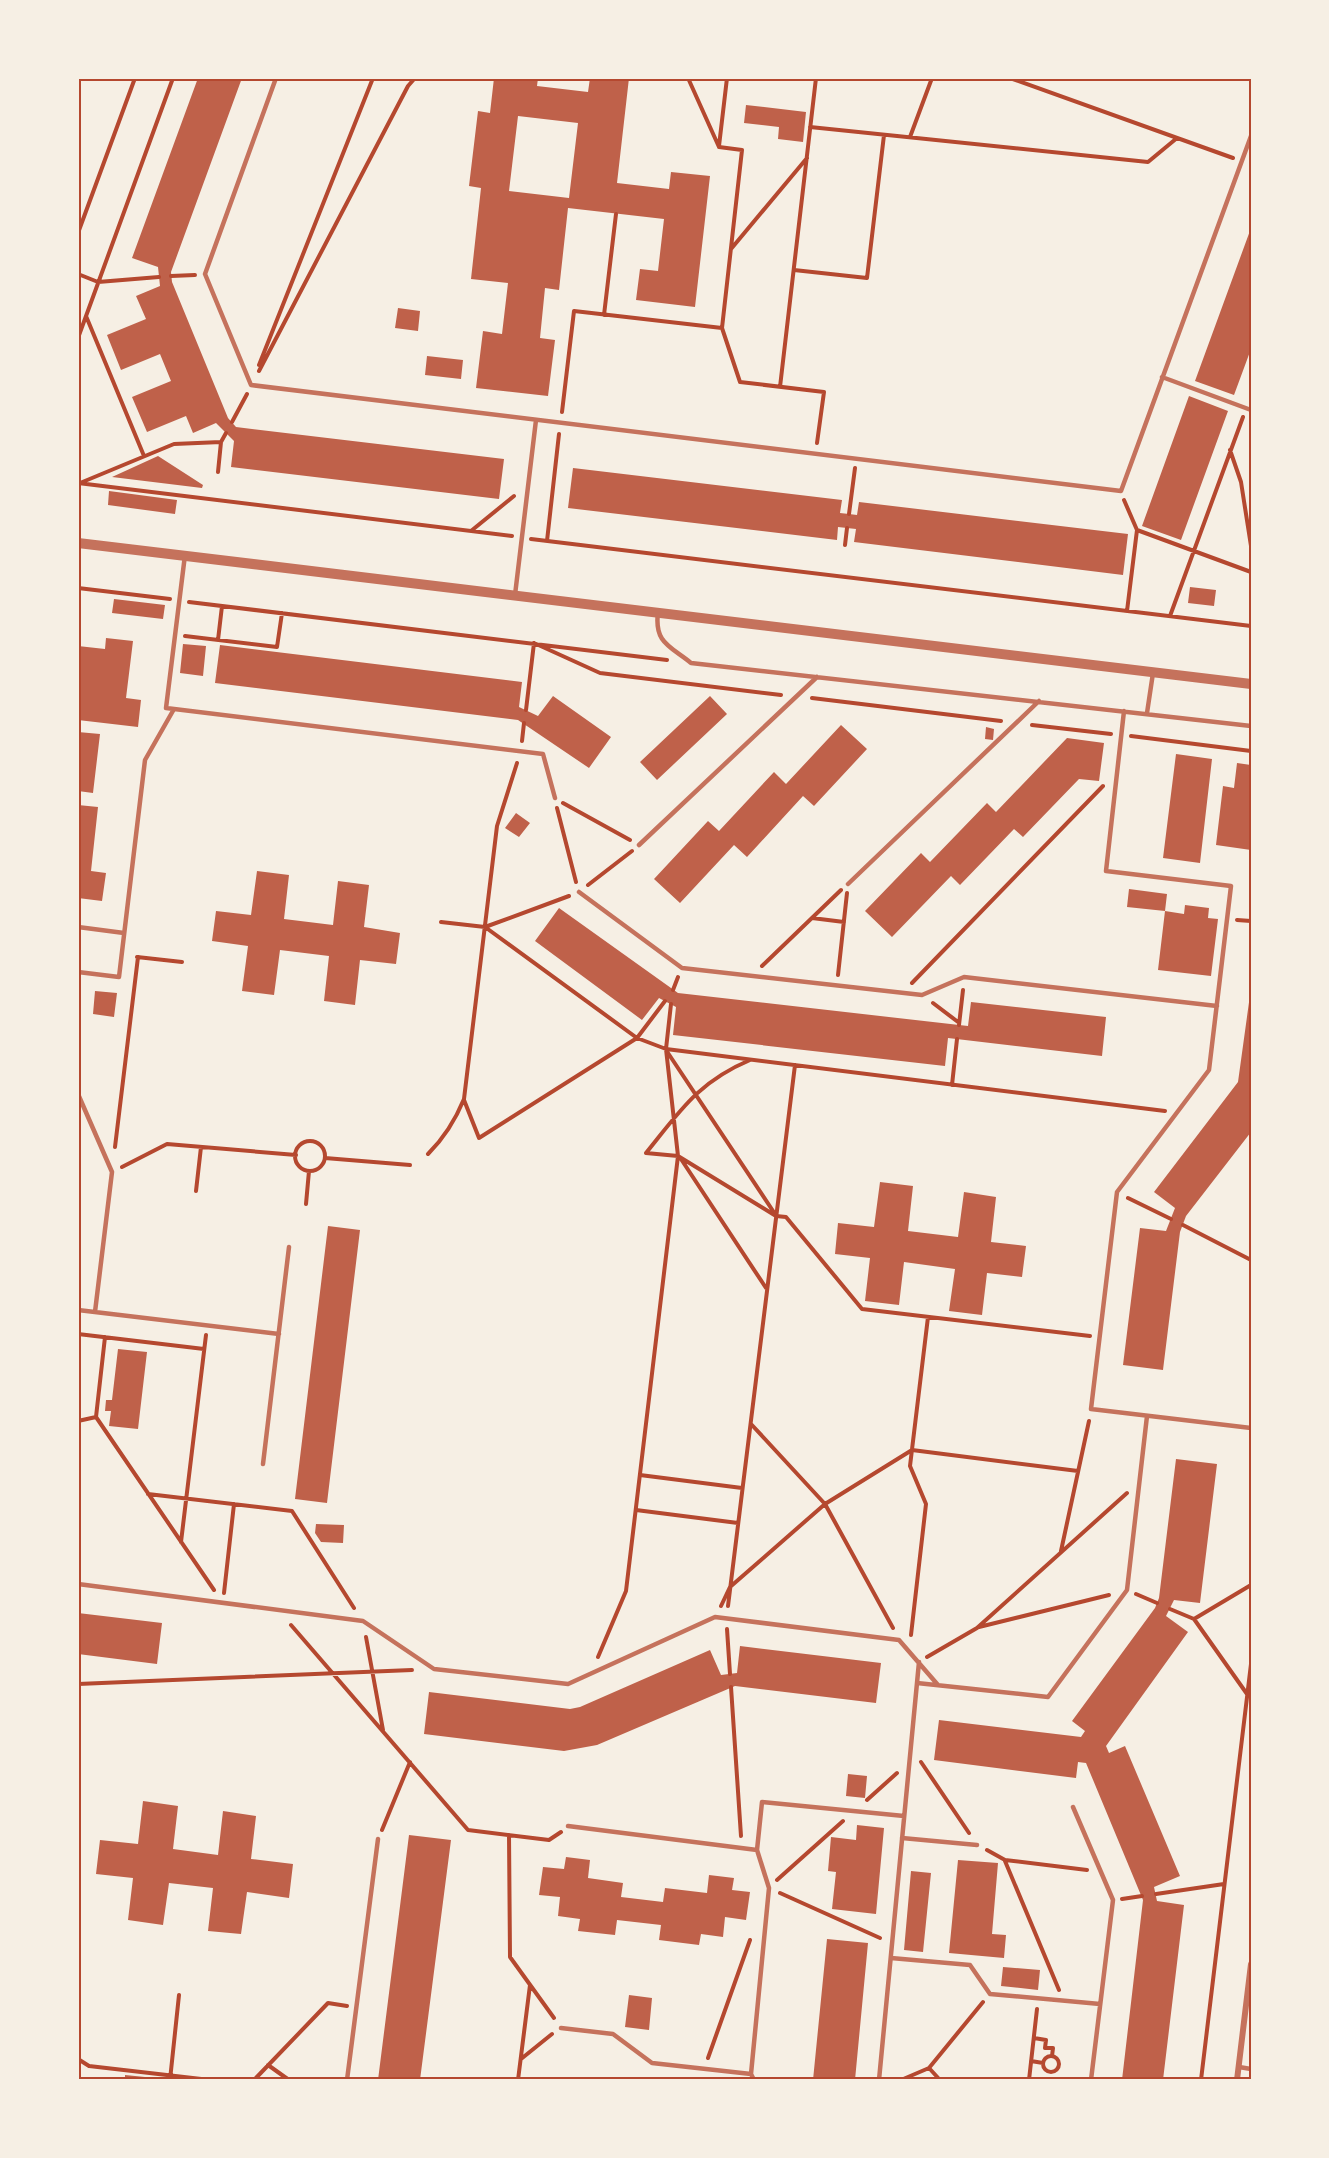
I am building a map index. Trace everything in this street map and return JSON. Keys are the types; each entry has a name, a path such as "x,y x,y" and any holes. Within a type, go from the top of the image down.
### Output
{"street":[{"path":"78,543 1251,684"},
{"path":"1237,2080 1251,1964"}],"lane":[{"path":"276,78 205,274 251,386 1121,491 1251,136"},
{"path":"1162,377 1249,409"},
{"path":"515,595 537,420"},
{"path":"185,555 166,708 543,754 555,798"},
{"path":"658,612 656,631 660,638 692,663 1251,726"},
{"path":"1148,713 1153,673"},
{"path":"639,845 817,677"},
{"path":"848,884 1039,701"},
{"path":"78,972 119,977 145,760 174,709"},
{"path":"1124,711 1106,871 1231,886 1209,1070 1117,1192 1091,1409 1251,1428"},
{"path":"579,892 682,968 922,995 964,977 1217,1006"},
{"path":"78,927 124,933"},
{"path":"78,1094 112,1172 95,1312"},
{"path":"263,1464 289,1247"},
{"path":"78,1310 279,1334"},
{"path":"917,1683 1048,1697 1127,1590 1148,1416"},
{"path":"78,1584 363,1622 434,1669 568,1684 715,1617 899,1640 938,1685"},
{"path":"879,2080 919,1662"},
{"path":"561,2028 613,2034 652,2063 752,2077 769,1888 757,1850 762,1802 904,1816"},
{"path":"1073,1807 1113,1900 1091,2080"},
{"path":"568,1826 757,1850"},
{"path":"902,1838 977,1845"},
{"path":"347,2080 378,1839"},
{"path":"891,1958 970,1965 990,1994 1100,2004"},
{"path":"1239,2067 1251,2069"}],"path":[{"path":"78,233 135,78"},
{"path":"78,338 173,78"},
{"path":"251,386 373,78"},
{"path":"232,423 408,86 415,78"},
{"path":"688,78 719,147"},
{"path":"719,147 727,78"},
{"path":"780,387 816,78"},
{"path":"910,137 932,78"},
{"path":"1011,78 1241,162"},
{"path":"810,127 1148,162 1177,138"},
{"path":"794,270 867,278 884,134"},
{"path":"719,147 742,150 722,328 740,382 824,392 816,454"},
{"path":"731,249 807,157"},
{"path":"604,315 616,214"},
{"path":"78,274 99,282 159,277"},
{"path":"171,276 205,274"},
{"path":"547,541 574,311 722,328"},
{"path":"86,316 144,456"},
{"path":"1170,616 1230,450 1249,409"},
{"path":"218,472 221,442 226,433"},
{"path":"78,483 174,444 221,442"},
{"path":"1230,450 1240,482 1251,546"},
{"path":"849,514 856,459"},
{"path":"78,483 1251,626"},
{"path":"470,531 529,484"},
{"path":"1121,491 1137,530 1127,611"},
{"path":"845,545 847,528"},
{"path":"1137,530 1251,572"},
{"path":"78,588 692,663"},
{"path":"218,640 222,606"},
{"path":"176,635 277,647 282,613"},
{"path":"534,643 600,673 1251,751"},
{"path":"526,711 534,643"},
{"path":"428,1154 456,1120 464,1099 497,826 521,751"},
{"path":"903,993 1118,770"},
{"path":"441,922 485,927 579,892 639,845 555,798"},
{"path":"555,798 579,892"},
{"path":"751,976 848,884"},
{"path":"837,985 848,884"},
{"path":"811,918 844,922"},
{"path":"485,927 637,1038 666,1049 1177,1112"},
{"path":"122,955 182,962"},
{"path":"112,1172 138,957"},
{"path":"922,995 959,1024 964,977"},
{"path":"464,1099 479,1138 637,1038 665,1001"},
{"path":"591,1674 626,1591 636,1510 678,1156 666,1049 671,1004"},
{"path":"952,1085 957,1039"},
{"path":"666,1049 776,1216"},
{"path":"751,1060 723,1071 695,1093 646,1153 678,1156 776,1216 786,1217 862,1309 1100,1337"},
{"path":"730,1674 726,1619 795,1065"},
{"path":"311,1141 323,1148 325,1158 318,1169 309,1171 298,1164 296,1155 299,1147 311,1141"},
{"path":"112,1172 167,1144 296,1155"},
{"path":"196,1191 201,1147"},
{"path":"678,1156 767,1289"},
{"path":"325,1158 410,1165"},
{"path":"306,1204 309,1171"},
{"path":"1117,1192 1171,1219"},
{"path":"1183,1225 1251,1260"},
{"path":"909,1652 926,1504 910,1466 928,1317"},
{"path":"181,1542 207,1325"},
{"path":"78,1334 204,1349"},
{"path":"105,1337 96,1418 223,1603"},
{"path":"1061,1552 1091,1409"},
{"path":"78,1421 96,1418"},
{"path":"750,1424 825,1504 899,1640"},
{"path":"715,1617 730,1587 825,1504 912,1450 1078,1471"},
{"path":"640,1475 742,1488"},
{"path":"919,1662 977,1628 1140,1482"},
{"path":"148,1494 292,1511 363,1622 383,1730"},
{"path":"223,1603 234,1504"},
{"path":"636,1510 738,1523"},
{"path":"1194,1619 1251,1585"},
{"path":"977,1628 1127,1590 1157,1603"},
{"path":"1170,1609 1194,1619 1247,1694"},
{"path":"279,1611 468,1830 549,1840"},
{"path":"1201,2080 1251,1664"},
{"path":"78,1684 434,1669"},
{"path":"731,1687 742,1848"},
{"path":"911,1747 977,1845 1005,1860 1101,1872"},
{"path":"378,1839 411,1762"},
{"path":"892,1943 769,1888 909,1763"},
{"path":"508,1835 510,1957 561,2028 521,2059"},
{"path":"1005,1860 1064,2001"},
{"path":"1156,1894 1224,1884"},
{"path":"1113,1900 1142,1896"},
{"path":"705,2069 754,1930"},
{"path":"518,2080 530,1985"},
{"path":"901,2080 929,2068 990,1994"},
{"path":"170,2078 179,1995"},
{"path":"1029,2080 1039,1999"},
{"path":"254,2080 328,2003 356,2007"},
{"path":"1034,2038 1046,2040 1045,2048 1053,2049 1052,2056"},
{"path":"1042,2063 1045,2058 1052,2056 1057,2058 1059,2066 1050,2072 1049,2080"},
{"path":"78,2060 89,2066 170,2078 210,2080"},
{"path":"1031,2061 1042,2063"},
{"path":"1042,2063 1045,2070 1050,2072"},
{"path":"268,2065 289,2080"},
{"path":"929,2068 940,2080"}],"building":[{"path":"198,78 242,78 171,272 172,282 228,418 236,427 504,459 499,499 231,467 234,441 216,423 193,433 186,416 147,432 132,397 171,381 160,354 121,370 107,335 146,319 136,296 160,286 158,267 132,258"},
{"path":"494,78 538,78 537,86 588,92 590,78 629,78 617,183 669,189 671,172 710,176 695,307 636,300 640,269 658,271 664,219 568,208 559,290 545,288 540,338 555,340 548,396 476,388 483,331 502,334 508,283 471,279 481,188 469,186 478,111 490,113","holes":["518,116 578,123 569,198 509,191"]},
{"path":"746,105 806,112 803,142 778,139 779,127 744,123"},
{"path":"1251,228 1251,349 1234,395 1195,381"},
{"path":"398,308 420,311 418,331 395,328"},
{"path":"427,356 463,360 461,379 425,375"},
{"path":"1189,396 1228,411 1181,540 1142,526"},
{"path":"158,456 203,485 202,488 112,477"},
{"path":"573,468 842,500 840,513 857,515 859,502 1128,534 1123,575 854,542 856,529 838,527 837,540 568,508"},
{"path":"109,491 177,500 175,514 108,505"},
{"path":"1190,587 1216,590 1214,606 1188,603"},
{"path":"114,599 165,605 163,619 112,613"},
{"path":"106,638 133,641 126,698 141,700 138,727 78,720 81,668 78,667 78,646 105,649"},
{"path":"183,644 206,646 203,676 180,673"},
{"path":"220,645 522,682 519,707 538,716 553,696 611,737 589,768 518,720 215,683"},
{"path":"710,696 727,714 657,780 640,762"},
{"path":"841,725 867,749 814,806 803,796 747,857 734,845 680,903 654,879 708,821 719,831 774,772 786,784"},
{"path":"986,727 994,729 993,740 985,739"},
{"path":"78,732 100,734 93,793 78,791"},
{"path":"1067,738 1104,743 1099,781 1079,779 1023,837 1014,829 960,885 951,876 892,937 865,911 921,853 930,862 987,803 996,812"},
{"path":"1176,754 1212,759 1200,863 1163,858"},
{"path":"1237,763 1251,765 1251,850 1216,845 1223,786 1234,788"},
{"path":"78,805 98,807 91,871 106,873 102,901 78,898"},
{"path":"516,813 530,823 519,837 505,828"},
{"path":"257,871 289,875 284,919 333,925 338,881 369,885 364,927 400,933 396,964 360,960 355,1005 324,1001 329,956 280,950 274,995 242,991 248,946 212,941 216,911 251,915"},
{"path":"1129,889 1167,894 1165,911 1127,907"},
{"path":"1185,905 1209,908 1208,918 1218,919 1211,976 1158,970 1165,911 1184,914"},
{"path":"559,908 678,993 968,1026 971,1002 1106,1017 1102,1056 948,1038 945,1066 673,1035 676,1007 659,998 642,1020 535,941"},
{"path":"95,991 117,993 114,1017 93,1014"},
{"path":"1250,995 1251,1132 1186,1216 1180,1232 1163,1370 1123,1365 1140,1228 1166,1231 1175,1208 1154,1192 1238,1082"},
{"path":"880,1182 913,1186 908,1231 958,1237 964,1192 996,1197 991,1242 1026,1246 1022,1277 987,1273 982,1315 949,1311 955,1269 904,1262 899,1305 865,1301 870,1258 835,1254 838,1223 874,1227"},
{"path":"328,1226 360,1230 327,1503 295,1499"},
{"path":"118,1349 147,1352 138,1429 109,1426 111,1411 105,1411 106,1400 112,1400"},
{"path":"1176,1459 1217,1464 1200,1603 1174,1600 1166,1616 1188,1632 1106,1746 1109,1753 1125,1746 1180,1876 1154,1887 1157,1901 1184,1905 1163,2080 1122,2080 1143,1900 1086,1763 1078,1762 1076,1778 934,1760 939,1720 1081,1737 1085,1731 1072,1721 1155,1608 1159,1598"},
{"path":"316,1524 344,1525 343,1543 321,1542 315,1533"},
{"path":"78,1613 162,1623 157,1664 78,1654"},
{"path":"740,1646 881,1663 876,1703 735,1686 597,1745 564,1751 424,1734 429,1692 570,1709 580,1707 710,1650 721,1675 737,1673"},
{"path":"848,1774 867,1776 865,1798 846,1796"},
{"path":"143,1801 178,1806 173,1849 218,1855 223,1811 256,1816 251,1859 293,1864 289,1898 247,1892 241,1934 208,1931 213,1888 169,1883 163,1925 128,1920 133,1878 96,1874 100,1840 138,1844"},
{"path":"857,1825 884,1828 876,1914 832,1909 836,1872 828,1871 831,1837 856,1840"},
{"path":"409,1835 451,1840 420,2080 378,2080"},
{"path":"566,1857 590,1860 588,1878 623,1883 621,1897 663,1902 665,1888 707,1893 709,1875 734,1878 732,1890 750,1892 746,1920 725,1917 723,1937 701,1934 699,1945 659,1940 661,1925 617,1920 615,1935 578,1931 580,1919 558,1916 560,1897 539,1895 543,1867 564,1869"},
{"path":"958,1860 998,1863 992,1934 1006,1935 1004,1958 949,1953"},
{"path":"911,1871 931,1873 923,1952 904,1950"},
{"path":"827,1939 868,1943 855,2080 813,2080"},
{"path":"1003,1967 1040,1970 1038,1990 1001,1986"},
{"path":"629,1995 652,1998 649,2030 625,2027"},
{"path":"125,2075 155,2078 155,2080 125,2080"}]}
